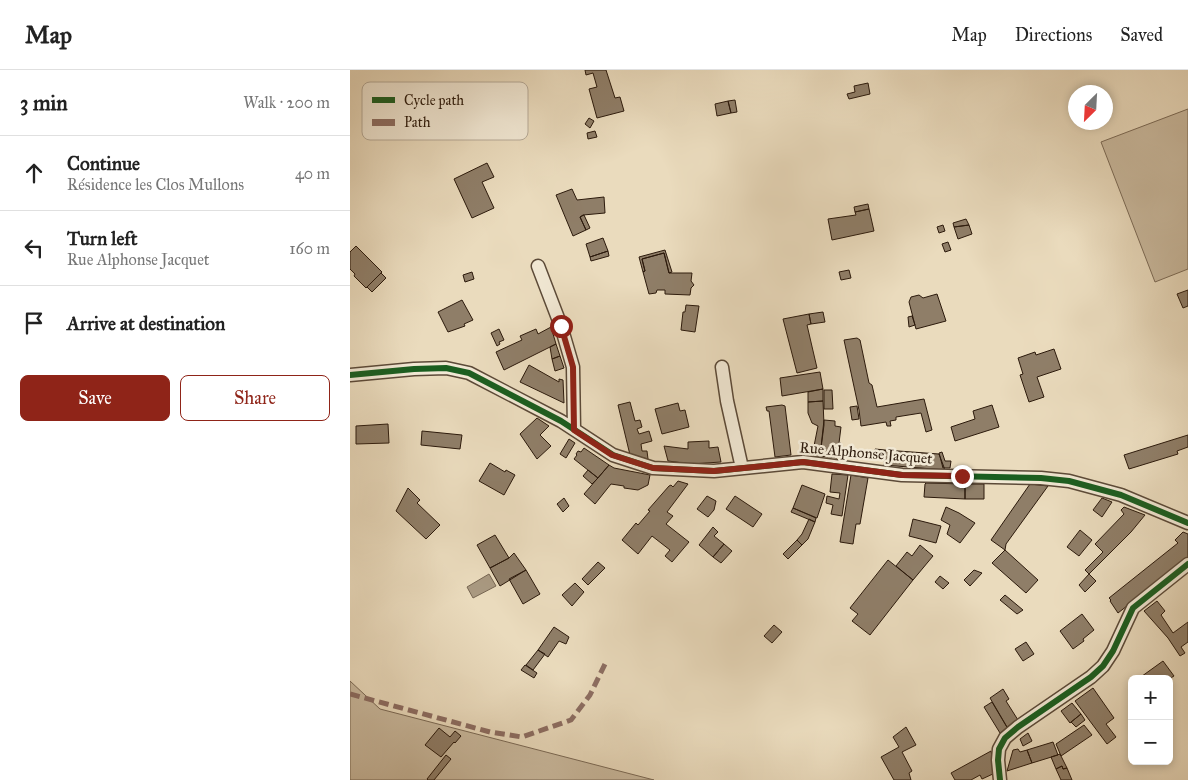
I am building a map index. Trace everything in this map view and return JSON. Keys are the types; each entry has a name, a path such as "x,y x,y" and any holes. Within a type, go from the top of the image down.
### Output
{"street":[{"path":"538,266 561,326 573,367 574,430"},
{"path":"722,367 726,400 742,468"},
{"name":"Rue Alphonse Jacquet","path":"350,375 446,368 469,373 529,403 612,455 653,468 714,471 803,462 902,475 1041,478 1069,481 1121,495 1188,523"},
{"path":"1000,780 999,749 1005,738 1091,677 1103,666 1113,651 1133,608 1188,564"}],"shaded area":[{"path":"1188,109 1188,269 1155,282 1101,142"},
{"path":"489,574 496,586 473,598 467,587"},
{"path":"350,681 380,709 654,780 350,780"}],"building":[{"path":"585,70 606,70 615,98 620,97 624,111 597,118 589,89 597,87 593,73 586,75"},
{"path":"868,83 870,94 849,99 847,94 855,92 854,86"},
{"path":"735,100 737,112 731,113 728,101"},
{"path":"728,101 731,113 717,116 715,104"},
{"path":"589,118 594,121 590,128 585,124"},
{"path":"595,131 597,137 588,139 587,133"},
{"path":"487,163 494,177 482,182 494,208 472,218 454,179"},
{"path":"572,189 577,200 604,197 605,213 583,215 580,217 586,230 573,236 556,195"},
{"path":"868,204 869,209 855,212 854,207"},
{"path":"869,209 874,231 832,240 828,219 856,215 855,212"},
{"path":"584,215 590,228 586,230 580,217"},
{"path":"966,219 969,225 954,227 953,223"},
{"path":"943,225 945,231 939,233 937,227"},
{"path":"969,225 972,234 958,239 954,227"},
{"path":"603,238 608,251 590,257 586,244"},
{"path":"948,242 951,250 945,252 942,244"},
{"path":"356,246 382,272 366,288 350,269 350,252"},
{"path":"665,250 672,272 669,273 664,253 642,259 645,271 643,272 639,257"},
{"path":"608,251 609,256 591,261 590,257"},
{"path":"664,253 669,273 692,273 691,281 694,285 691,288 690,295 665,294 665,290 657,290 656,293 649,294 643,272 645,271 642,259"},
{"path":"849,270 851,278 841,280 839,272"},
{"path":"472,272 474,279 465,282 463,275"},
{"path":"381,273 386,278 372,292 367,287"},
{"path":"1188,290 1188,306 1183,308 1177,294"},
{"path":"937,294 946,321 916,329 909,302 911,297 919,295 923,298"},
{"path":"462,300 473,320 464,324 465,326 448,332 438,312"},
{"path":"686,305 699,306 695,332 681,330 683,312 685,312"},
{"path":"823,312 825,322 811,324 809,314"},
{"path":"809,314 811,324 807,325 817,368 797,373 783,319"},
{"path":"912,316 915,325 909,327 908,317"},
{"path":"551,327 556,344 504,370 496,352 522,340 520,336 536,329 538,334"},
{"path":"499,329 504,340 499,342 500,344 497,346 491,333"},
{"path":"857,338 860,340 869,383 872,385 877,407 924,399 932,430 926,432 921,413 896,417 896,420 890,421 891,426 887,426 886,422 861,426 844,340"},
{"path":"556,344 560,356 552,359 550,347"},
{"path":"1054,349 1061,369 1037,377 1044,397 1029,402 1020,375 1023,374 1018,358 1035,352 1036,355"},
{"path":"560,356 564,368 555,371 552,359"},
{"path":"529,365 559,382 559,379 563,380 564,403 520,382"},
{"path":"820,372 823,389 782,396 780,378"},
{"path":"823,389 823,401 808,402 808,392"},
{"path":"824,390 832,390 833,409 824,409"},
{"path":"823,401 824,425 820,456 812,456 818,426 812,423 808,413 808,402"},
{"path":"630,402 635,421 640,420 642,427 637,429 639,434 649,431 652,441 641,444 642,451 647,451 648,459 630,455 618,405"},
{"path":"678,403 680,411 685,410 689,427 662,434 655,409"},
{"path":"992,405 999,427 955,441 951,427 975,419 973,411"},
{"path":"785,406 791,455 775,457 769,411 767,411 766,407"},
{"path":"857,406 859,419 852,420 850,407"},
{"path":"537,418 549,426 540,435 551,446 537,459 520,434"},
{"path":"824,420 835,421 835,426 841,427 839,443 841,443 841,447 838,447 837,458 820,456"},
{"path":"388,424 389,443 356,444 356,426"},
{"path":"422,431 462,435 460,449 421,445"},
{"path":"1188,435 1188,447 1177,451 1178,454 1129,469 1124,455"},
{"path":"569,439 575,443 566,458 560,454"},
{"path":"709,441 709,448 718,447 721,462 691,464 668,461 664,446 688,449 688,442"},
{"path":"584,448 609,465 598,478 574,459 578,451 581,452"},
{"path":"875,449 885,450 884,457 874,457"},
{"path":"885,450 939,454 945,470 884,465"},
{"path":"942,452 945,461 951,461 950,468 943,468 939,453"},
{"path":"490,463 505,472 506,470 515,475 504,495 479,481"},
{"path":"609,465 614,468 650,475 648,485 638,490 611,484 595,504 584,494"},
{"path":"588,470 598,478 592,484 583,476"},
{"path":"832,474 848,475 842,516 831,514 833,505 826,503 827,496 839,499 840,493 830,492"},
{"path":"851,475 868,478 860,524 856,524 853,544 840,542"},
{"path":"678,481 688,484 667,512 673,516 666,524 689,542 672,562 665,556 670,550 652,536 638,554 622,540 636,523 638,525 650,511 648,510 669,486 673,487"},
{"path":"926,483 965,484 965,499 924,497"},
{"path":"965,484 984,484 984,499 965,499"},
{"path":"1030,484 1048,486 1006,544 1005,550 991,540"},
{"path":"802,485 825,494 817,518 793,508"},
{"path":"408,488 420,500 417,503 440,525 426,539 396,511"},
{"path":"707,496 716,501 714,510 708,517 697,509"},
{"path":"735,496 762,514 753,527 726,509"},
{"path":"564,498 569,506 563,512 557,504"},
{"path":"1102,498 1112,502 1102,517 1093,510"},
{"path":"946,507 975,523 960,543 947,534 950,525 941,520"},
{"path":"1124,507 1145,515 1131,532 1089,574 1085,570 1103,552 1095,544 1124,514 1121,510"},
{"path":"793,508 816,518 815,522 791,512"},
{"path":"809,519 815,522 808,539 802,545 797,540"},
{"path":"913,519 941,526 936,543 909,536"},
{"path":"713,527 718,532 714,536 724,544 713,557 699,545"},
{"path":"1080,530 1092,540 1079,556 1067,547"},
{"path":"1183,532 1188,534 1188,558 1118,613 1109,598 1178,543 1175,540"},
{"path":"495,535 509,558 490,568 477,545"},
{"path":"797,540 802,545 788,559 783,554"},
{"path":"724,544 732,551 721,563 713,557"},
{"path":"920,545 933,556 913,580 896,566 907,552 912,556"},
{"path":"1005,550 1038,580 1026,593 992,563"},
{"path":"514,553 526,570 500,586 490,568 509,558"},
{"path":"888,560 913,580 870,635 852,621 858,614 850,608"},
{"path":"598,562 605,568 588,585 582,579"},
{"path":"526,570 540,594 523,604 509,579"},
{"path":"974,570 982,573 970,586 964,580"},
{"path":"1089,574 1096,581 1085,592 1079,585"},
{"path":"940,576 949,583 943,589 935,582"},
{"path":"575,583 584,592 572,606 562,595"},
{"path":"1005,595 1023,610 1017,614 1000,600"},
{"path":"1157,601 1165,611 1161,615 1173,633 1188,622 1188,642 1181,647 1185,653 1180,656 1168,638 1144,611"},
{"path":"1082,614 1094,630 1073,649 1060,631"},
{"path":"774,625 782,632 772,643 764,636"},
{"path":"554,627 569,637 566,644 559,641 548,657 538,650"},
{"path":"1026,642 1034,654 1023,661 1015,649"},
{"path":"538,650 545,654 533,670 526,665"},
{"path":"1163,661 1174,676 1173,675 1144,675"},
{"path":"525,665 537,673 534,678 521,670"},
{"path":"1093,688 1114,718 1106,724 1116,737 1107,744 1075,701"},
{"path":"1003,689 1009,699 1006,701 1018,720 1007,727 990,698"},
{"path":"992,702 1008,729 1000,733 984,707"},
{"path":"1072,703 1081,714 1070,723 1061,711"},
{"path":"1081,714 1085,720 1076,727 1071,722"},
{"path":"1084,725 1092,735 1061,756 1056,744"},
{"path":"906,727 916,745 902,752 912,771 909,773 911,780 894,780 881,757 899,747 893,737"},
{"path":"439,728 450,737 455,731 461,736 441,757 425,745"},
{"path":"1028,733 1032,741 1023,746 1020,739"},
{"path":"1053,742 1058,755 1032,763 1027,750"},
{"path":"1018,749 1020,752 1027,750 1032,763 1007,771 1013,750"},
{"path":"991,751 995,773 982,779 980,775 971,780 955,780 951,773"},
{"path":"1060,754 1067,768 1063,769 1062,766 1056,769 1051,757"},
{"path":"446,755 451,759 434,780 428,780 427,779"},
{"path":"1062,766 1063,769 1067,768 1072,780 1061,780 1056,769"}],"marked path":[{"path":"350,694 490,732 522,737 571,720 590,695 606,662"}],"cycle path":[{"path":"350,375 446,368 469,373 561,421 613,455 653,468 714,471 803,462 902,475 1041,478 1069,481 1121,495 1188,523"},
{"path":"1000,780 999,749 1005,738 1091,677 1103,666 1113,651 1133,608 1188,564"}],"route":[{"path":"561,326 573,367 574,430 612,455 653,468 714,471 803,462 902,475 962,476"}]}
